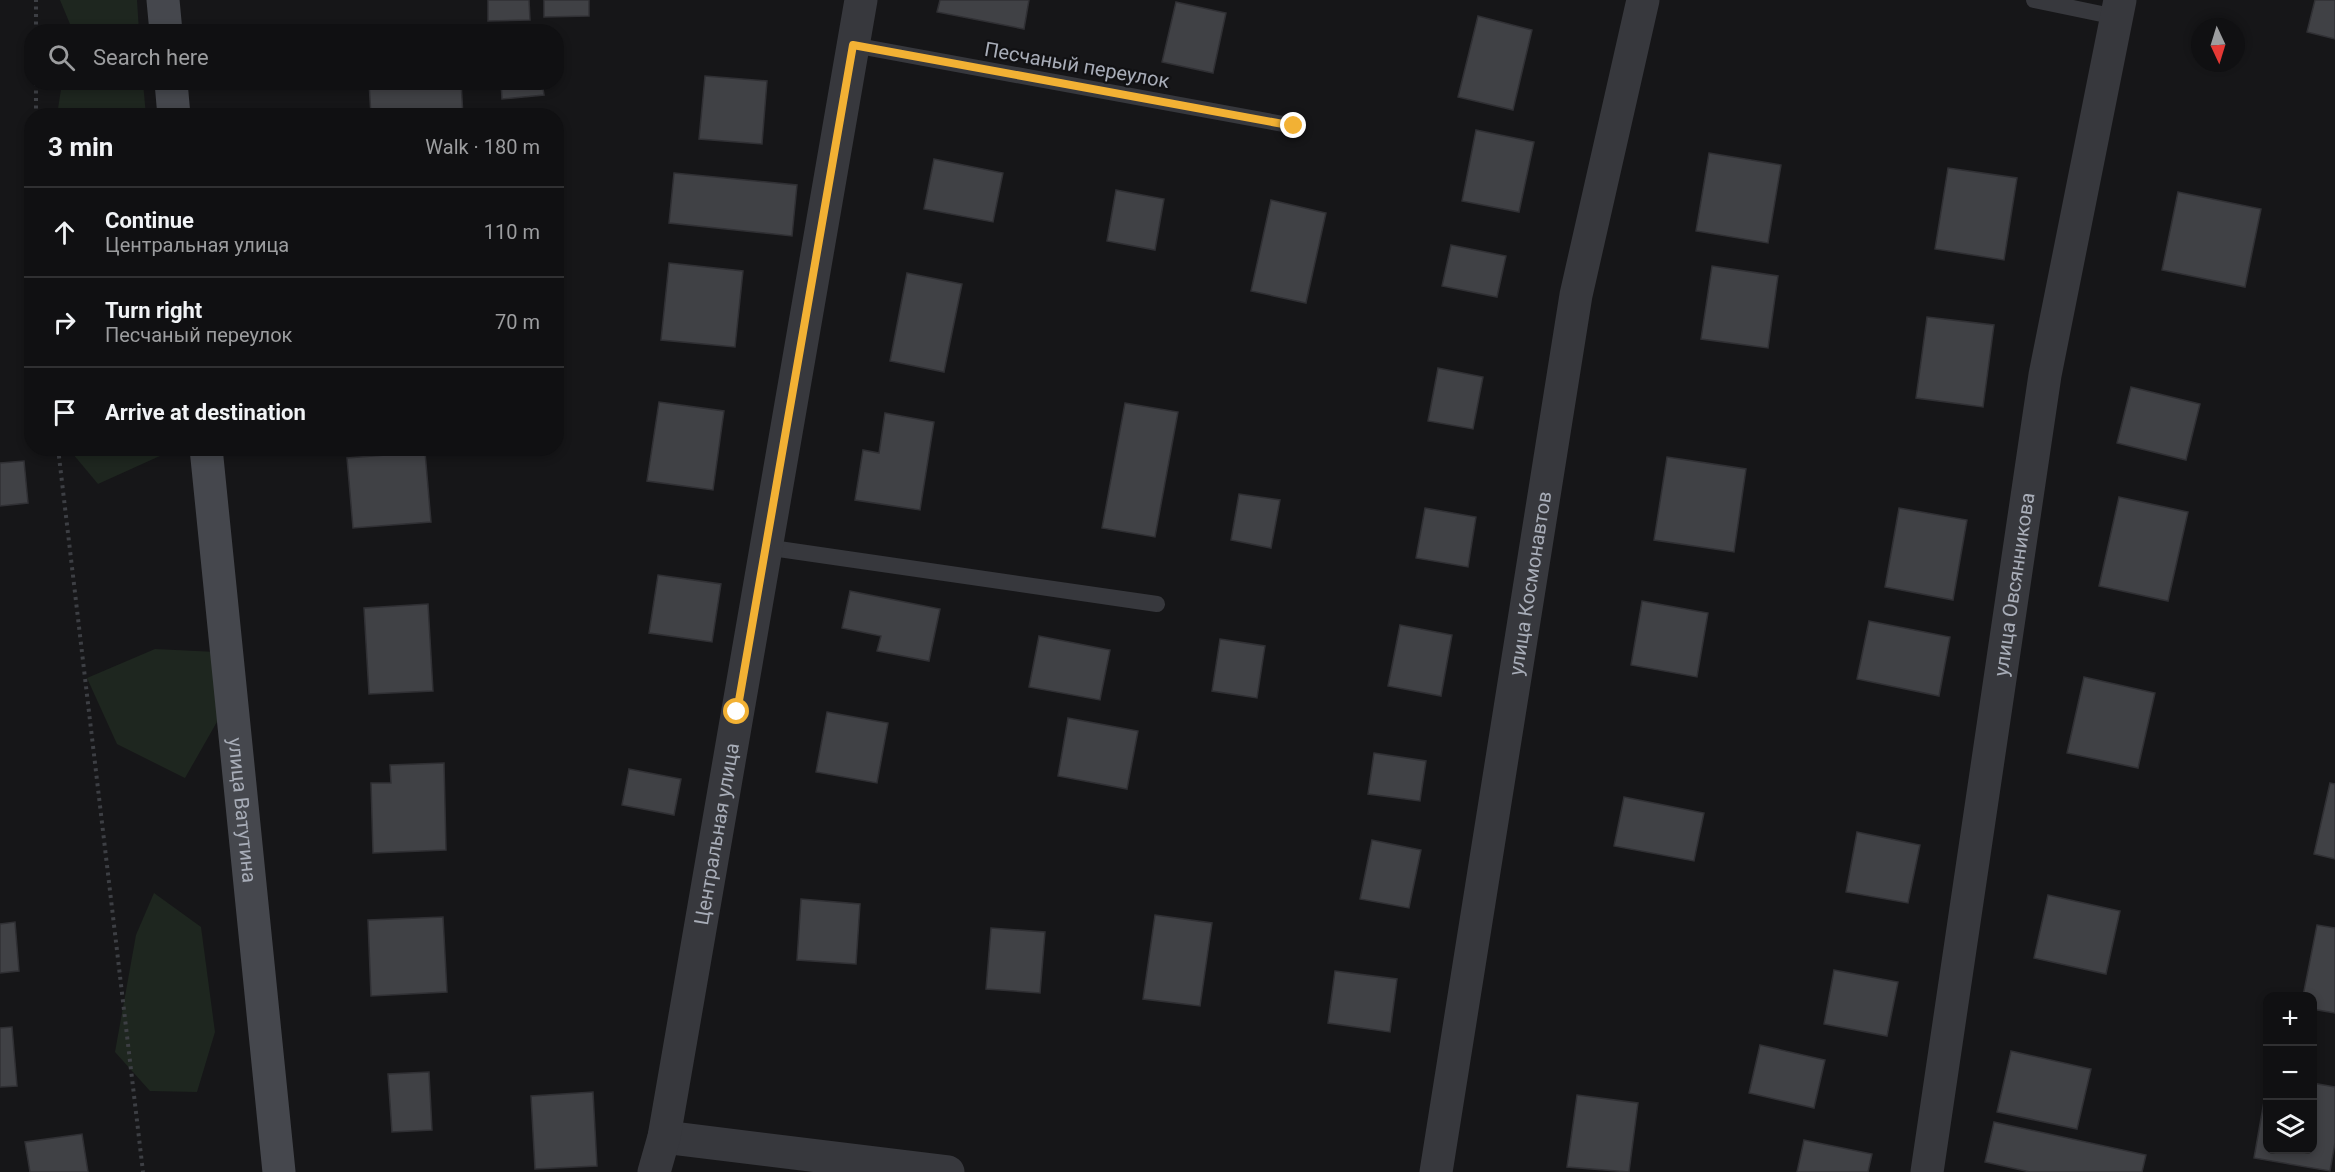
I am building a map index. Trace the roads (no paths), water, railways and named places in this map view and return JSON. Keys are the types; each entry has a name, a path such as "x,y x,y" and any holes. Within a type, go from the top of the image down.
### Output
{"main road":[{"path":"163,0 165,24"},
{"path":"172,90 173,108"},
{"name":"улица Ватутина","path":"207,456 279,1172"}],"street":[{"name":"Центральная улица","path":"654,1172 664,1137 861,0"},
{"name":"улица Космонавтов","path":"1436,1172 1576,295 1643,0"},
{"name":"улица Овсянникова","path":"1928,1172 2045,375 2118,8"},
{"path":"664,1137 948,1172"}],"lane":[{"path":"2034,0 2118,8"},
{"name":"Песчаный переулок","path":"853,45 1294,126"},
{"path":"765,547 1157,604"}]}
